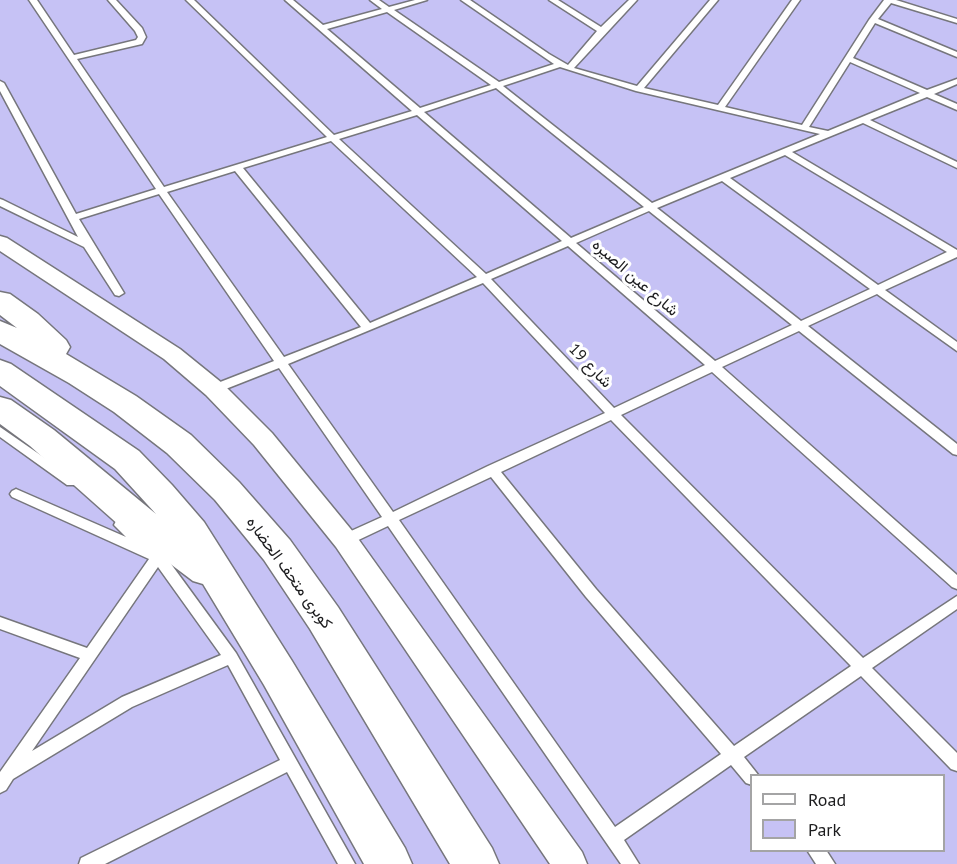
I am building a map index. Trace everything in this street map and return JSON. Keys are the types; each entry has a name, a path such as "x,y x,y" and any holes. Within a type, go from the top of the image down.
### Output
{"highway":[{"path":"0,301 41,333 80,375"},
{"name":"كوبرى متحف الحضاره","path":"0,331 80,375 179,444 227,491 277,550 324,618 476,864"},
{"path":"0,371 127,460 160,494 191,532 389,864"},
{"path":"0,408 42,438 133,516 223,583"}],"street":[{"path":"0,242 172,354 214,389 283,462 345,540 570,864"}],"lane":[{"path":"33,0 161,190 388,518 631,864"},
{"path":"73,58 139,42 142,37 139,30 112,0"},
{"name":"شارع 19","path":"190,0 332,137 484,278 611,412 957,764"},
{"name":"شارع عين الصيره","path":"289,0 712,365 957,583"},
{"path":"374,0 497,85 957,450"},
{"path":"322,28 423,0"},
{"path":"465,0 559,65 569,69 830,134"},
{"path":"553,0 602,31"},
{"path":"569,69 633,0"},
{"path":"639,88 714,0"},
{"path":"720,108 796,0"},
{"path":"804,128 873,20 889,0 957,21"},
{"path":"873,20 957,55"},
{"path":"849,59 957,107"},
{"path":"73,218 420,111 559,65"},
{"path":"214,389 368,328 569,241 957,81"},
{"path":"0,83 88,245 119,293"},
{"path":"864,120 957,165"},
{"path":"786,152 956,253"},
{"path":"237,167 368,328"},
{"path":"723,177 957,347"},
{"path":"0,202 88,245"},
{"path":"345,540 611,412 956,253"},
{"path":"0,430 63,475 88,497"},
{"path":"492,469 591,593 750,776"},
{"path":"16,494 158,557"},
{"path":"106,512 158,557 231,657 347,864"},
{"path":"2,779 158,557"},
{"path":"612,838 957,602"},
{"path":"0,623 90,655"},
{"path":"2,779 128,702 231,657"},
{"path":"87,864 290,763"},
{"path":"818,852 827,864"}],"green space":[{"path":"0,0 957,0 957,864 0,864"}]}
